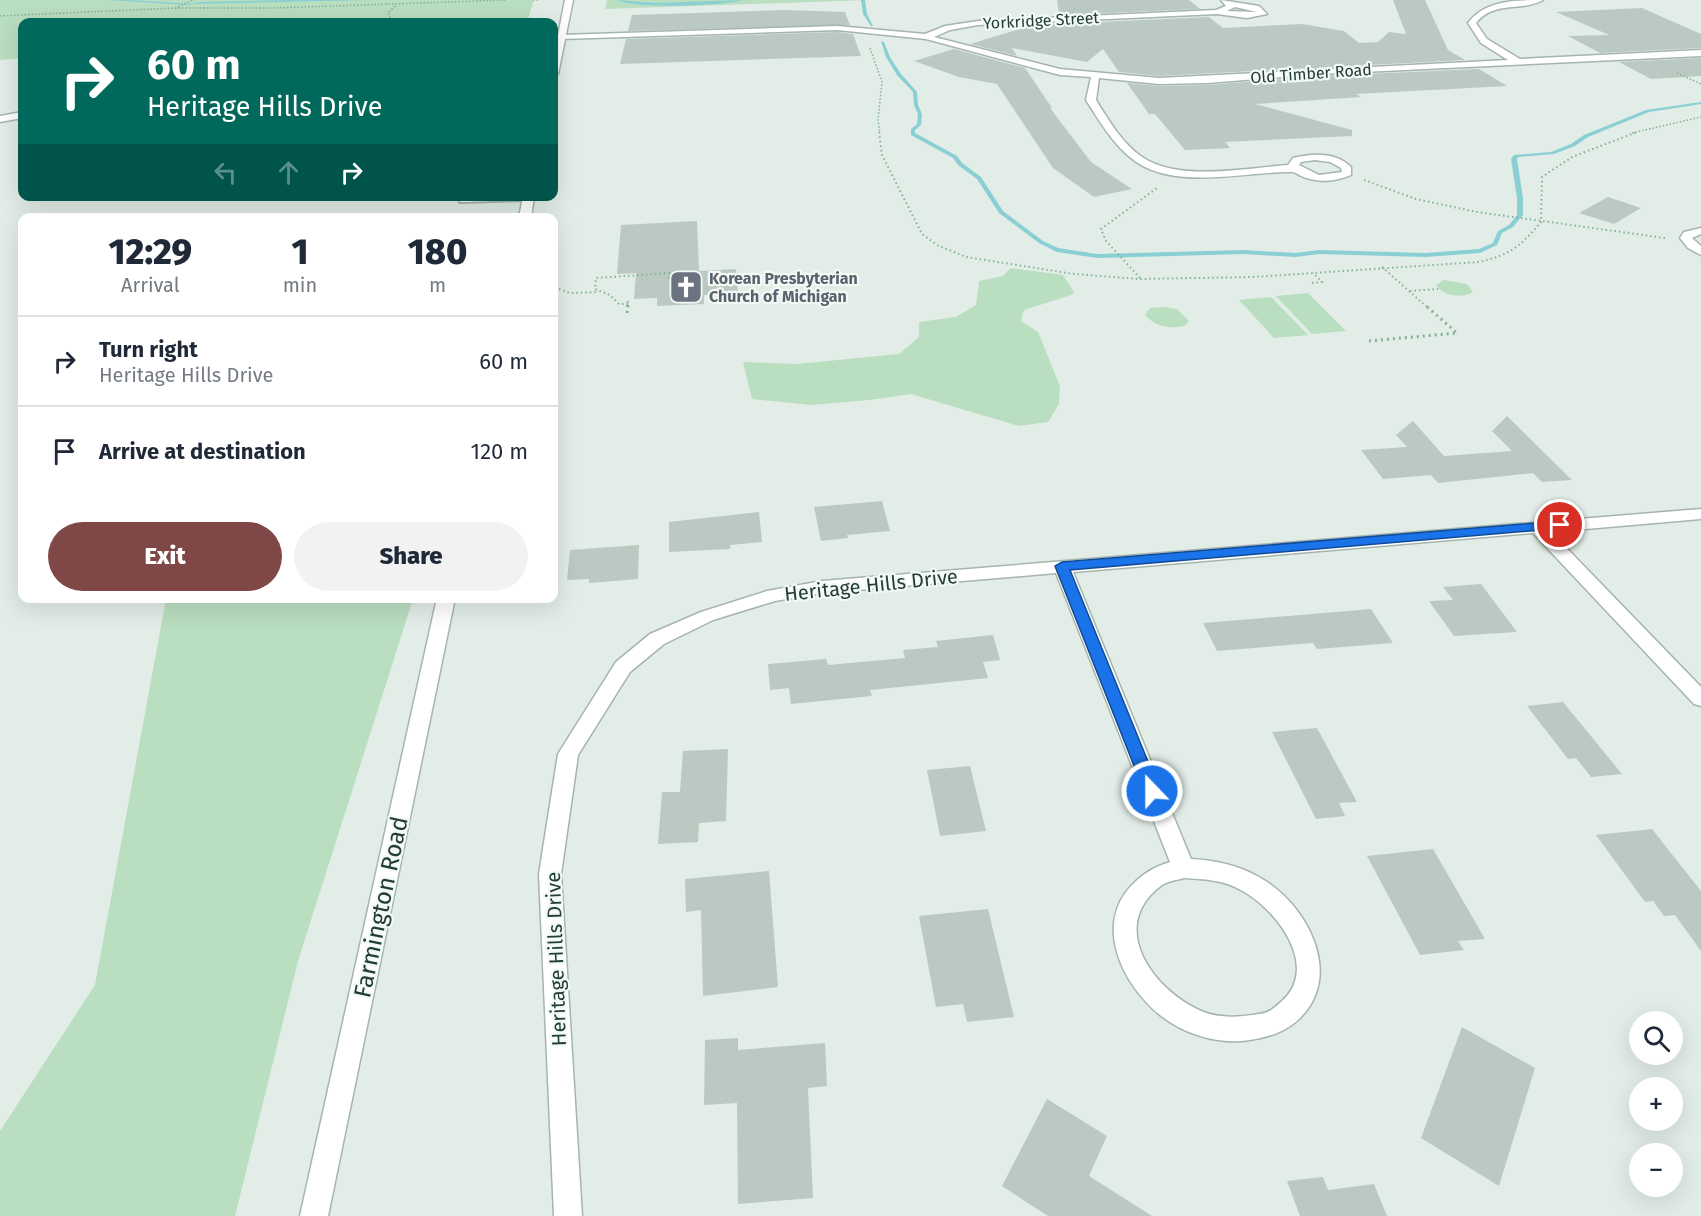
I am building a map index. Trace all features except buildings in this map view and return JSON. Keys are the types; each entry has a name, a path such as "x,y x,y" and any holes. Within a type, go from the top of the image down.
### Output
{"street":[{"path":"558,52 569,0"},
{"path":"1517,61 1481,39 1474,32 1472,23 1477,15 1491,8 1539,0"},
{"name":"Yorkridge Street","path":"560,41 869,32 926,37 948,28 986,22 1217,12 1247,16 1263,14 1253,8 1227,2 1228,9 1217,12"},
{"name":"Old Timber Road","path":"926,37 1020,64 1095,77 1159,81 1701,53"},
{"path":"1095,77 1091,100 1108,127 1128,150 1149,166 1172,173 1199,174 1295,168 1318,177 1336,177 1347,173 1348,170 1342,164 1318,157 1297,160 1293,163 1295,168"},
{"path":"0,119 18,116"},
{"path":"1701,231 1688,234 1686,238 1687,242 1701,251"},
{"name":"Heritage Hills Drive","path":"567,1216 550,874 568,754 623,667 657,639 707,616 773,595 822,587 1701,514"},
{"path":"1537,527 1701,699"},
{"path":"1062,566 1184,868"},
{"name":"Farmington Road","path":"314,1216 445,603"},
{"path":"1184,868 1218,870 1251,883 1280,905 1300,935 1308,967 1302,997 1281,1020 1249,1031 1211,1028 1175,1013 1145,986 1128,955 1124,923 1134,896 1155,877 1184,868"}],"path":[{"path":"175,8 192,0"},
{"path":"0,16 175,8 506,0"},
{"path":"533,0 540,0"},
{"path":"390,18 388,13 396,4"},
{"path":"869,32 870,51 882,82 878,120 882,155 914,221 928,240 950,252 985,261 1074,274 1140,279 1253,277 1382,267 1459,264 1497,258 1513,251 1541,222 1542,177 1550,169 1604,143 1634,132 1701,117"},
{"path":"1140,279 1106,241 1101,229 1164,183 1172,173"},
{"path":"1347,173 1413,198 1501,216 1687,242"},
{"path":"1369,341 1457,333 1382,267"},
{"path":"627,313 628,302 619,304 610,295 595,289 596,278 669,273 669,279"},
{"path":"1312,283 1322,282 1313,273"},
{"path":"559,289 570,293 600,292"},
{"path":"1409,291 1438,289"}],"green space":[{"path":"0,0 534,0 528,18 18,18 18,58 0,60"},
{"path":"607,0 869,0 605,9"},
{"path":"1011,268 1063,275 1074,292 1071,295 1024,310 1021,321 1038,332 1060,386 1059,404 1048,422 1019,426 911,394 811,405 752,399 743,362 797,364 899,354 919,337 919,322 956,317 976,305 979,281 1003,276"},
{"path":"1444,280 1467,284 1473,292 1458,296 1443,292 1436,285"},
{"path":"1308,293 1346,331 1312,334 1276,296"},
{"path":"1271,297 1308,335 1274,338 1239,300"},
{"path":"1150,308 1177,309 1189,321 1184,326 1168,327 1158,325 1145,315"},
{"path":"165,603 412,603 298,961 235,1216 0,1216 0,1131 95,985"}],"water":[{"path":"373,0 190,4 201,2"}],"waterway":[{"path":"109,0 190,4"},
{"path":"619,0 640,4 741,0"},
{"path":"762,0 768,0"},
{"path":"863,0 865,14 872,25"},
{"path":"882,42 899,75 915,92 916,105 920,114 919,125 913,129 913,134 955,157 960,164 979,178 1001,212 1041,242 1057,250 1097,256 1244,252 1295,255 1319,252 1426,255 1480,251 1495,244 1500,232 1511,226 1520,215 1520,198 1514,159 1516,156 1552,153 1573,145 1586,136 1648,111 1701,103"}],"place":[{"name":"Korean Presbyterian Church of Michigan","path":"686,287"}],"route":[{"path":"1152,791 1062,566 1560,525"}]}
